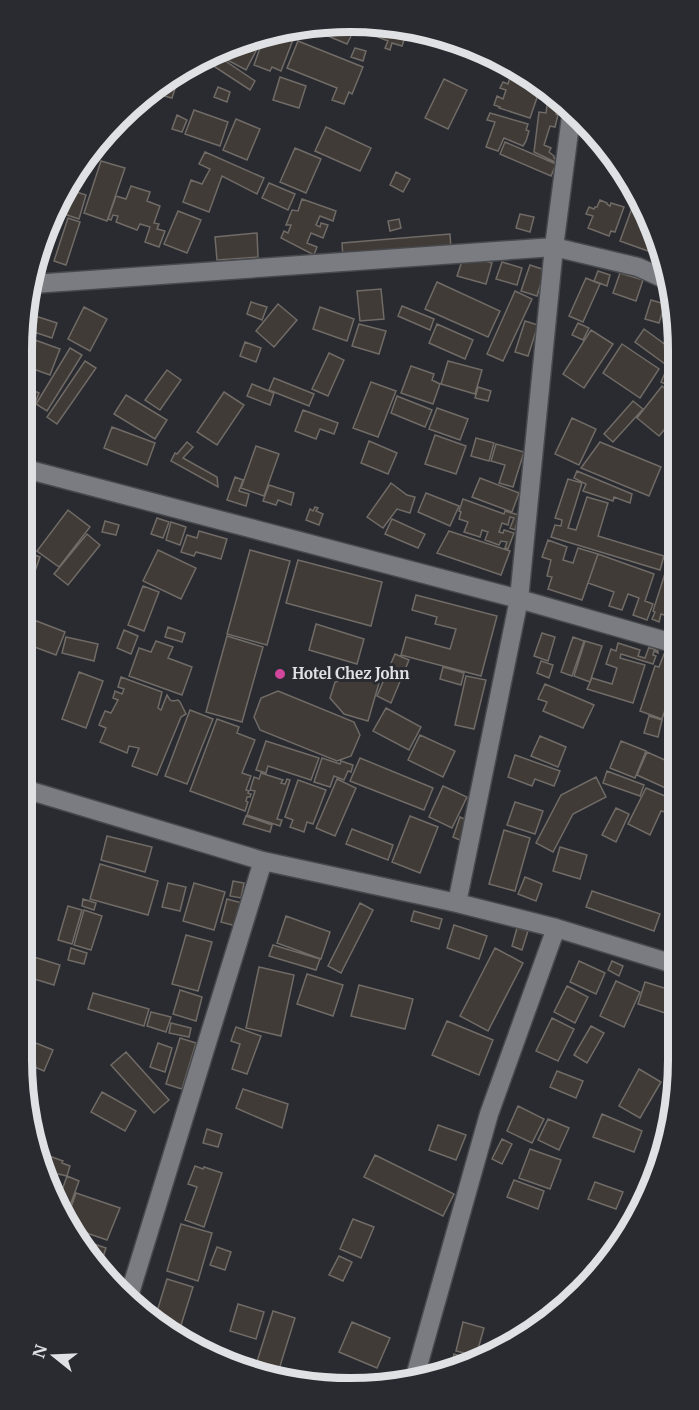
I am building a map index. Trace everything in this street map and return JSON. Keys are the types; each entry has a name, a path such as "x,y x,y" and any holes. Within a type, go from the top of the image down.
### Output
{"street":[{"path":"457,903 519,599 554,247 570,121"},
{"path":"39,284 554,247 638,267 659,276"},
{"path":"32,471 519,599 668,642"},
{"path":"32,791 262,861 457,903 556,928 668,962"},
{"path":"131,1291 262,861"},
{"path":"417,1371 489,1114 556,928"}],"building":[{"path":"330,32 353,32 347,44 328,36"},
{"path":"379,33 405,37 402,46 392,43 390,50 385,48 388,41 378,37"},
{"path":"294,37 281,71 272,67 270,71 254,65 261,45 259,44"},
{"path":"298,41 363,67 352,94 349,92 344,104 332,100 337,88 287,68"},
{"path":"255,46 258,47 246,70 224,58"},
{"path":"355,48 366,51 363,61 351,57"},
{"path":"222,59 255,81 250,90 212,65"},
{"path":"510,76 538,94 530,118 494,105 497,96 503,99 506,90 500,88 503,82 508,84"},
{"path":"280,77 306,86 299,108 273,100"},
{"path":"444,79 467,90 448,129 425,118"},
{"path":"177,83 172,98 159,95"},
{"path":"218,87 230,92 227,102 214,97"},
{"path":"548,101 558,109 555,127 550,126 544,145 551,148 549,152 557,163 534,152 539,112 546,113"},
{"path":"194,110 228,122 220,146 185,134"},
{"path":"490,113 528,124 526,130 529,131 523,146 504,138 498,151 486,147 495,122 487,120"},
{"path":"177,115 187,120 182,132 172,129"},
{"path":"236,119 260,129 247,160 223,150"},
{"path":"326,127 371,148 360,171 315,151"},
{"path":"505,142 556,164 551,176 500,154"},
{"path":"295,148 321,159 306,193 280,182"},
{"path":"205,152 264,178 257,194 222,176 209,212 183,202 191,180 202,184 210,169 199,164"},
{"path":"101,161 125,168 107,221 84,213"},
{"path":"396,172 410,179 403,192 390,185"},
{"path":"269,183 295,194 288,210 262,198"},
{"path":"131,186 150,192 147,201 160,206 154,223 159,224 157,229 165,231 159,247 145,242 150,227 140,224 137,230 116,222 118,216 113,215 111,220 108,219 116,196 126,199"},
{"path":"73,191 86,195 79,219 62,213"},
{"path":"302,199 336,211 333,221 320,216 316,225 320,227 321,223 328,225 323,238 311,233 307,243 317,247 314,255 281,238 284,231 288,233 291,225 286,225 292,210 298,211"},
{"path":"600,200 610,206 611,203 624,207 615,232 611,231 609,236 588,228 593,216 586,214 589,207 594,209"},
{"path":"632,208 635,209 650,245 648,251 620,241"},
{"path":"178,211 201,220 187,253 164,244"},
{"path":"520,214 534,217 530,232 516,228"},
{"path":"68,218 80,222 66,265 54,261"},
{"path":"399,219 401,228 390,231 388,221"},
{"path":"257,233 258,257 217,260 215,237"},
{"path":"450,234 451,249 343,259 342,243"},
{"path":"464,255 492,263 486,284 457,276"},
{"path":"502,262 522,268 517,285 496,279"},
{"path":"530,265 545,270 537,296 521,291"},
{"path":"598,271 610,275 607,286 594,281"},
{"path":"620,273 643,280 636,301 613,293"},
{"path":"586,278 600,284 583,322 569,316"},
{"path":"437,282 500,311 488,337 425,309"},
{"path":"381,289 384,319 360,321 357,291"},
{"path":"515,291 532,299 503,361 487,354"},
{"path":"651,300 664,304 659,323 645,319"},
{"path":"251,302 267,307 262,320 247,314"},
{"path":"278,304 297,320 274,347 256,331"},
{"path":"402,306 434,319 430,330 398,316"},
{"path":"84,307 107,319 90,351 68,339"},
{"path":"320,307 354,319 347,341 313,329"},
{"path":"33,315 57,323 52,338 32,331"},
{"path":"525,321 538,325 528,356 515,352"},
{"path":"578,323 589,328 583,340 572,335"},
{"path":"359,324 386,331 379,354 352,346"},
{"path":"437,324 473,340 465,359 429,343"},
{"path":"644,329 668,346 668,360 665,364 635,342"},
{"path":"591,330 613,344 584,388 563,374"},
{"path":"35,340 60,349 50,375 32,369 32,348"},
{"path":"245,342 261,348 256,362 240,356"},
{"path":"622,344 659,369 640,398 603,373"},
{"path":"70,348 82,355 47,411 36,404"},
{"path":"329,353 344,360 328,396 312,389"},
{"path":"85,361 96,368 57,424 47,417"},
{"path":"448,361 482,370 475,394 441,384"},
{"path":"411,366 434,374 432,380 440,384 433,404 401,393"},
{"path":"668,366 668,385 661,382"},
{"path":"167,370 181,380 160,410 145,400"},
{"path":"274,378 314,394 309,406 269,390"},
{"path":"371,382 396,391 378,437 353,428"},
{"path":"252,384 274,393 270,405 247,396"},
{"path":"662,386 668,391 668,425 659,436 637,418"},
{"path":"478,387 491,391 488,401 475,398"},
{"path":"32,390 39,393 32,410"},
{"path":"224,392 244,405 217,445 197,432"},
{"path":"126,395 167,420 155,439 114,414"},
{"path":"397,396 432,410 425,427 391,413"},
{"path":"633,401 643,409 613,442 604,434"},
{"path":"437,408 468,419 460,440 429,429"},
{"path":"303,410 338,423 334,434 320,429 316,439 295,431"},
{"path":"572,418 596,429 579,465 555,454"},
{"path":"112,427 155,443 147,465 104,448"},
{"path":"435,435 466,446 456,474 425,464"},
{"path":"476,438 494,443 489,461 471,456"},
{"path":"369,441 397,453 388,474 361,463"},
{"path":"187,442 193,447 183,458 217,477 218,487 171,461 175,453 177,454"},
{"path":"600,442 661,467 649,496 581,468"},
{"path":"496,444 524,452 513,487 499,483 505,465 491,461"},
{"path":"256,446 279,454 264,496 241,488"},
{"path":"577,471 632,494 630,503 614,497 613,501 583,491 586,484 574,478"},
{"path":"235,477 243,480 239,491 249,494 246,506 227,500"},
{"path":"480,478 519,493 512,512 472,497"},
{"path":"568,479 582,483 568,528 576,530 587,497 608,503 598,536 664,556 660,570 551,537 555,525 561,526 562,520 555,518"},
{"path":"391,483 407,495 415,497 410,513 397,509 383,528 367,517"},
{"path":"269,485 294,493 291,505 278,500 276,505 263,501"},
{"path":"426,493 459,506 450,526 418,512"},
{"path":"463,499 504,514 505,511 519,515 515,530 510,528 514,518 510,517 508,525 502,523 499,532 503,533 504,530 514,533 508,549 505,548 507,542 501,541 499,545 485,540 488,532 482,530 480,537 464,532 468,522 459,519"},
{"path":"315,507 318,508 316,511 323,514 319,525 306,520 310,509 313,511"},
{"path":"68,510 90,527 59,567 37,551"},
{"path":"157,518 169,522 163,538 151,534"},
{"path":"392,519 425,534 418,548 385,534"},
{"path":"105,521 119,525 116,535 102,532"},
{"path":"171,522 186,527 180,545 166,540"},
{"path":"199,531 227,539 221,559 196,552 194,556 181,552 187,535 197,538"},
{"path":"449,531 510,551 501,575 437,553"},
{"path":"87,534 100,545 68,585 54,574"},
{"path":"548,540 567,547 563,560 573,563 578,548 598,554 582,600 548,589 552,577 547,576 551,560 542,557"},
{"path":"158,550 196,568 181,599 143,581"},
{"path":"250,550 290,561 267,645 227,634"},
{"path":"32,554 40,557 32,577"},
{"path":"598,554 654,574 645,601 653,604 647,620 633,615 639,598 628,594 622,610 609,606 614,592 588,583"},
{"path":"298,560 382,582 371,626 286,603"},
{"path":"668,564 668,616 661,614 659,622 652,619 655,612 653,611"},
{"path":"143,586 159,592 144,631 128,625"},
{"path":"416,595 497,616 481,676 401,655 406,637 450,649 456,629 435,624 437,617 412,610"},
{"path":"32,619 65,632 56,655 32,646"},
{"path":"316,624 364,639 357,664 309,650"},
{"path":"168,627 185,633 182,642 165,637"},
{"path":"124,630 138,636 131,654 117,648"},
{"path":"542,633 555,637 548,661 534,656"},
{"path":"227,636 263,647 242,722 206,712"},
{"path":"66,637 98,644 94,661 62,653"},
{"path":"573,637 584,641 572,676 561,672"},
{"path":"156,641 173,647 168,658 192,667 182,695 129,676 139,648 151,652"},
{"path":"585,641 602,646 590,682 574,676"},
{"path":"618,643 640,650 638,656 645,658 649,647 658,651 658,653 654,651 653,655 656,656 653,664 621,654 620,658 645,665 633,703 587,689 592,678 612,684 617,668 606,664 611,649 616,651"},
{"path":"395,654 409,660 391,703 377,696"},
{"path":"664,654 668,655 668,701 662,719 640,711 655,666 659,667"},
{"path":"541,661 553,665 549,678 537,673"},
{"path":"443,667 464,673 461,685 440,679"},
{"path":"79,672 103,681 86,728 62,719"},
{"path":"357,676 379,683 368,721 344,714 330,698 335,682"},
{"path":"466,676 486,680 474,729 455,725"},
{"path":"121,677 162,692 158,708 161,710 167,695 170,700 180,702 186,714 181,717 157,775 132,766 139,748 129,746 127,753 100,742 106,728 99,725 105,711 111,713 118,700 113,698 115,691 122,694 124,689 118,687"},
{"path":"545,684 594,705 583,728 543,711 547,702 538,699"},
{"path":"278,691 354,722 360,735 351,756 337,761 260,730 254,717 261,698"},
{"path":"386,708 421,727 409,750 373,731"},
{"path":"190,710 213,719 187,784 165,776"},
{"path":"649,716 662,720 658,737 644,733"},
{"path":"217,719 239,727 237,733 255,740 242,773 251,776 246,790 251,794 247,797 245,811 190,791"},
{"path":"420,735 455,751 443,777 408,760"},
{"path":"540,736 566,747 558,767 531,756"},
{"path":"266,741 319,758 311,780 268,766 266,773 256,770"},
{"path":"621,741 646,751 635,778 610,768"},
{"path":"647,752 668,761 668,789 637,775"},
{"path":"515,755 560,771 554,786 535,779 532,786 508,777"},
{"path":"322,758 340,764 341,761 353,765 351,772 348,771 344,780 334,776 330,787 314,782"},
{"path":"360,758 433,788 424,810 350,781"},
{"path":"607,771 644,785 640,796 603,783"},
{"path":"261,773 283,780 281,783 285,784 287,779 290,780 277,819 282,820 280,826 247,815 255,791 250,790 254,777 259,779"},
{"path":"596,777 606,797 573,814 553,852 536,843 561,795"},
{"path":"337,779 356,788 335,836 316,828"},
{"path":"298,780 326,790 313,824 307,822 304,832 290,827 293,820 285,817"},
{"path":"443,786 467,797 452,828 429,817"},
{"path":"646,788 668,797 668,813 661,811 650,835 628,824"},
{"path":"515,802 543,811 535,834 507,825"},
{"path":"616,808 629,814 616,842 602,835"},
{"path":"246,816 272,825 270,832 243,824"},
{"path":"410,816 438,827 420,873 392,862"},
{"path":"460,817 469,821 462,841 453,837"},
{"path":"352,829 393,845 388,860 346,844"},
{"path":"504,830 530,838 515,891 489,884"},
{"path":"107,836 152,847 145,872 101,860"},
{"path":"560,847 587,855 580,879 553,871"},
{"path":"100,864 158,881 148,915 90,899"},
{"path":"525,877 542,884 536,901 518,894"},
{"path":"233,881 244,883 241,898 230,896"},
{"path":"168,883 186,887 180,911 162,907"},
{"path":"194,883 225,892 214,930 183,921"},
{"path":"592,891 660,914 654,931 586,907"},
{"path":"83,899 96,903 94,910 82,906"},
{"path":"227,899 242,903 236,926 221,922"},
{"path":"360,903 373,910 341,973 328,966"},
{"path":"68,906 82,910 72,944 58,940"},
{"path":"84,910 102,916 91,950 74,945"},
{"path":"414,911 442,919 439,929 411,921"},
{"path":"286,916 330,932 321,959 277,943"},
{"path":"454,925 487,936 479,959 447,948"},
{"path":"517,928 528,931 522,950 512,946"},
{"path":"186,935 212,942 198,991 172,984"},
{"path":"273,945 320,959 316,970 269,956"},
{"path":"71,948 87,953 84,964 68,960"},
{"path":"495,948 523,963 488,1031 460,1016"},
{"path":"32,956 60,965 54,985 32,978"},
{"path":"579,961 605,973 596,994 570,982"},
{"path":"612,961 623,966 619,976 608,970"},
{"path":"259,967 294,975 281,1036 246,1028"},
{"path":"307,974 343,985 333,1016 297,1004"},
{"path":"616,981 640,992 624,1027 600,1016"},
{"path":"645,982 668,989 668,1014 638,1004"},
{"path":"359,985 413,999 405,1029 351,1016"},
{"path":"567,986 588,997 575,1023 554,1012"},
{"path":"180,990 202,997 196,1021 173,1014"},
{"path":"93,993 149,1009 144,1026 88,1009"},
{"path":"151,1012 171,1017 166,1032 147,1026"},
{"path":"552,1018 574,1029 558,1061 536,1051"},
{"path":"447,1021 493,1040 479,1075 432,1055"},
{"path":"171,1023 191,1028 189,1037 169,1033"},
{"path":"591,1026 604,1033 587,1063 574,1055"},
{"path":"236,1027 261,1036 247,1074 232,1069 240,1044 231,1041"},
{"path":"180,1038 196,1043 182,1089 166,1084"},
{"path":"32,1041 53,1050 44,1071 32,1066"},
{"path":"158,1043 172,1048 165,1072 150,1067"},
{"path":"126,1052 169,1100 154,1113 111,1065"},
{"path":"639,1069 661,1082 640,1118 619,1106"},
{"path":"557,1071 583,1081 576,1098 550,1087"},
{"path":"243,1089 288,1104 282,1128 236,1108"},
{"path":"102,1092 136,1111 125,1131 91,1112"},
{"path":"518,1106 544,1119 532,1143 507,1131"},
{"path":"602,1114 642,1131 634,1152 593,1137"},
{"path":"548,1119 569,1128 559,1150 538,1140"},
{"path":"438,1125 466,1135 456,1160 429,1150"},
{"path":"207,1129 222,1134 218,1147 203,1143"},
{"path":"502,1139 512,1144 502,1164 492,1159"},
{"path":"530,1149 561,1160 550,1189 519,1178"},
{"path":"46,1155 70,1166 67,1176 58,1174 56,1181"},
{"path":"375,1155 454,1194 443,1216 364,1177"},
{"path":"195,1166 222,1173 204,1227 185,1220 197,1187 188,1184"},
{"path":"67,1176 79,1181 71,1203 64,1201 61,1194"},
{"path":"514,1180 544,1191 538,1209 507,1197"},
{"path":"595,1182 623,1192 616,1209 588,1199"},
{"path":"76,1193 120,1208 107,1240 81,1231 70,1212"},
{"path":"353,1219 374,1227 361,1258 340,1249"},
{"path":"181,1224 212,1233 198,1281 167,1271"},
{"path":"89,1242 106,1248 102,1260"},
{"path":"217,1247 231,1252 225,1270 210,1265"},
{"path":"339,1256 352,1262 343,1281 329,1275"},
{"path":"117,1277 128,1281 126,1286"},
{"path":"167,1279 193,1287 180,1329 156,1313"},
{"path":"238,1304 264,1312 256,1339 230,1331"},
{"path":"273,1311 295,1318 279,1370 256,1365"},
{"path":"352,1322 390,1338 377,1368 339,1352"},
{"path":"463,1322 484,1328 477,1351 470,1354 456,1351"},
{"path":"454,1354 464,1357 452,1362"}],"place":[{"name":"Hotel Chez John","path":"280,674"}]}
